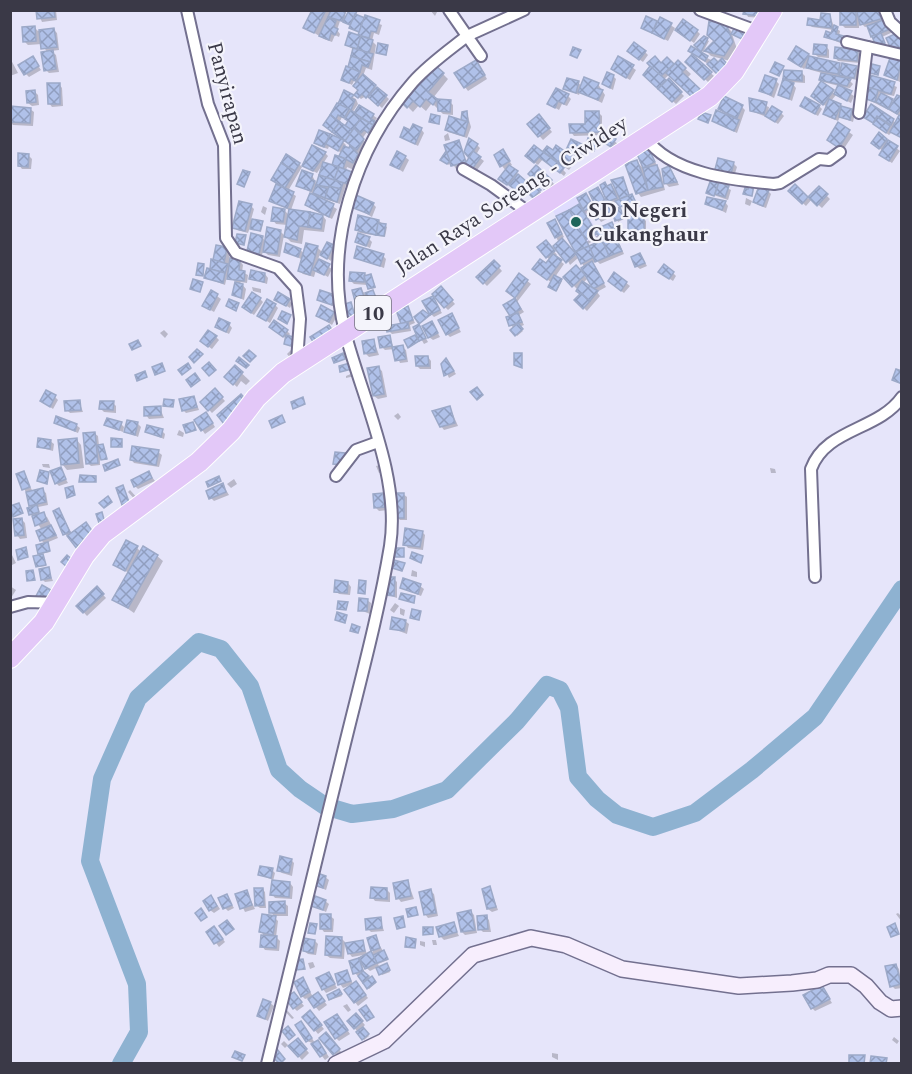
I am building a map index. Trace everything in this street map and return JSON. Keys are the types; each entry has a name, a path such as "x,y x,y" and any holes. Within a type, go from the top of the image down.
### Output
{"highway":[{"name":"Jalan Raya Soreang - Ciwidey","path":"10,658 44,622 84,556 102,534 199,462 231,431 256,398 297,361 710,96 734,71 772,10"}],"street":[{"name":"Panyirapan","path":"187,10 208,104 224,144 225,238 236,253 278,268 296,288 300,319 297,361"},
{"path":"449,10 481,56"},
{"path":"267,1064 365,660 392,527 386,474 345,332 339,300 339,250 359,167 377,133 412,83 467,36 524,10"},
{"path":"700,10 757,31"},
{"path":"885,10 890,22 902,33"},
{"path":"847,42 902,54"},
{"path":"859,113 867,47"},
{"path":"645,137 653,149 711,176 774,184 780,183 819,159 829,160 840,152"},
{"path":"463,169 491,185 528,212"},
{"path":"815,577 811,468 816,454 827,444 878,418 902,396"},
{"path":"336,476 356,450 378,442"},
{"path":"10,607 28,602 57,603"},
{"path":"336,1064 384,1041 473,955 531,938 566,945 622,969 739,986 792,983 817,980 829,975 851,975 866,986 880,1002 891,1009 902,1008"}],"shaded area":[{"name":"SD Negeri Cukanghaur","path":"577,195 600,236 573,249 552,209"}],"building":[{"path":"36,10 54,10 55,17 37,19"},
{"path":"312,10 326,10 314,33 303,28"},
{"path":"331,10 342,10 345,13 342,21 328,17"},
{"path":"349,10 357,11 350,25 343,22"},
{"path":"744,10 760,10 760,16 743,14"},
{"path":"882,10 884,18 860,25 857,12"},
{"path":"840,11 856,12 856,25 840,25"},
{"path":"821,13 830,14 832,28 807,25 808,18 820,20"},
{"path":"355,14 365,18 359,32 349,28"},
{"path":"365,15 380,20 376,32 371,31 369,38 358,35"},
{"path":"646,16 657,21 652,33 641,28"},
{"path":"328,17 336,21 334,27 338,29 335,35 331,33 329,40 319,36"},
{"path":"660,17 672,23 664,39 652,33"},
{"path":"683,19 698,30 690,41 675,30"},
{"path":"886,19 890,29 871,37 867,26"},
{"path":"709,21 726,24 733,42 724,56 704,51 714,41 707,35"},
{"path":"736,25 751,32 746,41 731,34"},
{"path":"834,25 838,27 836,34 844,36 842,42 824,37 826,31 831,33"},
{"path":"35,26 36,41 23,42 22,27"},
{"path":"54,28 57,47 41,49 39,30"},
{"path":"349,32 361,36 357,49 345,45"},
{"path":"899,32 902,47 892,51 886,38"},
{"path":"881,33 885,43 876,47 872,36"},
{"path":"361,36 373,40 369,53 357,49"},
{"path":"704,36 708,38 701,52 694,45"},
{"path":"634,42 646,51 639,60 627,51"},
{"path":"378,43 388,45 386,55 376,53"},
{"path":"814,44 827,45 826,55 813,54"},
{"path":"691,46 708,56 705,61 688,51"},
{"path":"796,46 809,54 801,67 788,59"},
{"path":"573,47 581,50 577,58 570,55"},
{"path":"835,47 858,50 857,61 834,58"},
{"path":"353,48 373,54 370,62 351,56"},
{"path":"53,50 56,69 44,71 41,52"},
{"path":"692,54 712,72 704,80 685,62"},
{"path":"891,55 902,59 897,80 884,75"},
{"path":"33,56 39,66 24,75 18,65"},
{"path":"351,56 370,62 368,67 362,65 360,72 348,67"},
{"path":"618,56 634,65 626,78 611,69"},
{"path":"655,56 661,63 667,57 674,64 660,77 647,63"},
{"path":"809,56 840,63 838,74 806,68"},
{"path":"714,58 718,62 722,58 728,65 718,75 707,64"},
{"path":"476,60 485,75 464,88 454,73"},
{"path":"678,60 686,68 682,72 700,89 693,98 666,73"},
{"path":"775,62 784,66 779,76 770,72"},
{"path":"842,63 857,66 854,78 839,75"},
{"path":"872,64 880,66 878,75 870,73"},
{"path":"435,65 444,73 428,92 437,99 433,105 426,99 420,107 413,101 407,108 403,104"},
{"path":"346,66 360,72 356,81 351,79 349,83 341,80"},
{"path":"650,66 666,80 658,89 643,75"},
{"path":"784,70 802,71 802,81 783,79"},
{"path":"607,72 614,75 610,88 602,84"},
{"path":"821,73 851,79 847,86 819,80"},
{"path":"363,74 376,85 366,98 362,94 358,98 354,95 358,90 353,86"},
{"path":"765,75 777,79 771,95 759,91"},
{"path":"870,75 895,82 891,94 867,87"},
{"path":"584,77 599,83 597,88 603,90 598,100 578,92"},
{"path":"567,78 579,81 576,93 563,89"},
{"path":"669,78 682,92 672,102 658,89"},
{"path":"783,79 794,83 789,99 778,95"},
{"path":"821,81 834,90 823,105 811,96"},
{"path":"47,83 60,83 60,104 48,104"},
{"path":"838,85 852,91 847,101 834,94"},
{"path":"377,87 387,95 378,106 368,97"},
{"path":"867,87 878,90 875,102 863,98"},
{"path":"556,88 569,94 564,104 558,101 555,108 547,104"},
{"path":"35,90 36,102 27,103 26,91"},
{"path":"344,90 354,95 351,98 355,100 351,110 338,104"},
{"path":"881,93 893,99 888,109 876,102"},
{"path":"897,95 902,97 902,107 897,114 889,109"},
{"path":"724,96 743,105 737,118 718,109"},
{"path":"805,97 820,105 815,114 800,106"},
{"path":"749,98 767,102 764,114 750,111"},
{"path":"437,99 451,100 450,112 438,111"},
{"path":"829,99 841,104 835,119 823,114"},
{"path":"337,103 349,109 344,118 338,115 336,119 330,115"},
{"path":"871,104 894,119 891,125 877,116 873,123 863,117"},
{"path":"359,105 374,114 371,119 375,121 373,125 354,113"},
{"path":"10,106 31,108 30,123 10,122"},
{"path":"772,106 782,112 775,122 765,116"},
{"path":"841,106 852,109 850,120 839,117"},
{"path":"351,110 361,118 353,131 345,126 348,121 345,119"},
{"path":"716,110 739,120 734,131 712,121"},
{"path":"467,111 468,122 461,120 462,112"},
{"path":"585,111 599,111 600,132 570,133 569,124 585,124"},
{"path":"701,112 711,115 708,123 698,119"},
{"path":"431,114 440,116 439,124 429,122"},
{"path":"539,114 550,128 538,137 527,124"},
{"path":"330,115 340,122 332,132 323,125"},
{"path":"899,115 902,117 902,138 890,132"},
{"path":"449,116 468,122 464,136 445,130"},
{"path":"877,117 890,126 886,133 873,124"},
{"path":"361,118 373,125 368,133 364,130 361,133 354,128"},
{"path":"340,122 353,131 345,141 332,132"},
{"path":"838,122 850,130 839,148 827,140"},
{"path":"413,124 422,128 415,144 400,137 404,127 410,130"},
{"path":"354,128 364,139 357,150 345,141"},
{"path":"319,130 330,134 324,147 314,143"},
{"path":"603,131 616,139 611,147 598,139"},
{"path":"879,132 887,139 879,149 871,143"},
{"path":"330,134 344,140 338,151 326,144"},
{"path":"469,138 478,144 469,158 464,152"},
{"path":"588,138 597,141 594,151 585,148"},
{"path":"571,139 584,145 578,157 566,150"},
{"path":"459,140 466,162 451,166 444,145"},
{"path":"888,140 898,146 889,161 879,155"},
{"path":"312,145 326,152 313,171 302,166"},
{"path":"350,145 358,154 353,163 339,156 344,146 349,148"},
{"path":"534,145 564,168 560,173 539,157 534,163 525,156"},
{"path":"556,145 573,157 565,167 543,151 547,146 553,150"},
{"path":"503,149 510,161 500,167 494,155"},
{"path":"649,149 655,162 643,168 637,154"},
{"path":"397,151 406,156 399,169 390,165"},
{"path":"446,151 450,161 447,164 440,160"},
{"path":"473,151 481,157 470,172 463,167"},
{"path":"18,153 29,154 28,167 18,166"},
{"path":"286,154 300,163 295,171 281,163"},
{"path":"335,155 346,159 343,169 332,165"},
{"path":"718,158 734,162 730,178 714,173"},
{"path":"637,160 648,190 636,194 625,164"},
{"path":"323,162 339,167 334,180 319,175"},
{"path":"281,163 295,171 285,188 271,180"},
{"path":"509,165 518,171 507,185 498,179"},
{"path":"536,165 552,180 544,189 528,174"},
{"path":"657,165 663,187 648,190 643,168"},
{"path":"669,166 677,182 664,184 662,169"},
{"path":"339,167 352,172 348,184 334,180"},
{"path":"243,170 250,172 244,187 237,184"},
{"path":"302,170 313,174 311,179 315,181 311,191 296,186"},
{"path":"518,174 526,181 518,192 509,185"},
{"path":"319,175 343,183 341,189 316,185"},
{"path":"623,177 629,195 620,199 611,180"},
{"path":"711,179 719,182 714,196 706,193"},
{"path":"530,180 541,190 533,198 522,187"},
{"path":"605,182 607,186 611,184 617,198 607,202 600,185"},
{"path":"719,182 729,186 725,197 715,194"},
{"path":"276,184 294,192 287,208 269,201"},
{"path":"748,184 754,185 752,196 743,194 745,188 748,189"},
{"path":"795,184 808,197 802,204 788,191"},
{"path":"316,185 328,189 325,198 313,193"},
{"path":"329,186 341,189 337,202 325,198"},
{"path":"759,186 769,190 763,206 753,202"},
{"path":"819,186 828,194 817,206 808,197"},
{"path":"598,187 611,212 596,220 592,211 597,209 589,192"},
{"path":"310,193 334,204 329,217 305,205"},
{"path":"586,193 593,206 584,211 577,198"},
{"path":"632,194 636,203 620,207 615,201"},
{"path":"356,195 374,203 369,214 351,207"},
{"path":"707,197 726,201 722,210 705,204"},
{"path":"239,201 252,204 245,231 232,228"},
{"path":"579,204 597,234 585,240 569,210"},
{"path":"273,207 285,209 283,222 271,221"},
{"path":"620,207 624,218 615,221 612,211"},
{"path":"289,209 310,212 308,227 299,226 297,240 284,237"},
{"path":"569,210 589,246 575,252 556,216"},
{"path":"310,212 323,215 321,229 308,227"},
{"path":"358,215 379,220 376,235 355,230"},
{"path":"628,216 644,216 644,233 628,233"},
{"path":"252,219 263,221 260,231 250,229"},
{"path":"555,219 562,234 555,238 547,223"},
{"path":"612,222 617,233 602,240 594,230"},
{"path":"378,223 386,224 384,236 376,235"},
{"path":"267,227 281,230 277,254 263,252"},
{"path":"251,233 263,236 259,254 247,251"},
{"path":"358,233 370,237 366,246 355,242"},
{"path":"237,234 246,235 244,245 235,243"},
{"path":"611,236 613,241 617,240 622,251 609,256 602,240"},
{"path":"562,238 576,254 566,263 553,246"},
{"path":"546,240 555,251 546,258 537,247"},
{"path":"602,240 609,256 595,262 589,246"},
{"path":"327,242 334,245 327,259 320,255"},
{"path":"286,243 301,249 298,257 284,252"},
{"path":"306,243 318,246 310,275 298,271"},
{"path":"216,245 227,247 224,263 213,260"},
{"path":"357,246 384,254 380,266 354,258"},
{"path":"589,246 594,257 581,264 575,252"},
{"path":"640,253 645,263 635,267 631,257"},
{"path":"553,254 562,260 547,280 532,269 540,259 546,263"},
{"path":"230,258 240,260 239,270 245,271 244,281 227,279"},
{"path":"211,259 228,264 225,273 210,269"},
{"path":"319,259 330,264 324,275 313,270"},
{"path":"494,260 500,266 483,284 476,277"},
{"path":"592,261 604,283 593,289 581,268"},
{"path":"198,263 204,264 203,276 196,275"},
{"path":"664,264 674,272 669,279 658,272"},
{"path":"576,265 585,275 572,287 563,277"},
{"path":"207,268 225,273 223,283 204,278"},
{"path":"251,270 265,273 264,282 249,279"},
{"path":"350,272 365,273 364,282 349,281"},
{"path":"614,272 627,282 621,291 608,281"},
{"path":"519,273 528,280 515,298 506,291"},
{"path":"371,274 375,287 368,289 364,276"},
{"path":"554,275 562,279 556,291 548,287"},
{"path":"193,279 203,282 200,292 190,289"},
{"path":"582,281 598,291 590,301 576,291"},
{"path":"235,282 243,284 241,298 232,295"},
{"path":"441,286 453,300 444,308 432,294"},
{"path":"361,288 367,306 357,309 352,290"},
{"path":"211,290 218,294 210,310 202,306"},
{"path":"320,290 335,295 332,305 317,300"},
{"path":"373,290 378,303 370,306 365,293"},
{"path":"252,292 261,298 251,313 242,307"},
{"path":"278,292 290,299 286,306 274,300"},
{"path":"581,293 590,301 583,309 574,300"},
{"path":"433,296 440,310 430,315 422,301"},
{"path":"515,298 521,309 510,316 503,305"},
{"path":"229,299 239,303 236,311 226,306"},
{"path":"267,299 276,304 266,321 257,316"},
{"path":"351,302 355,316 348,317 345,304"},
{"path":"321,305 334,312 329,322 316,316"},
{"path":"408,306 413,320 401,324 396,310"},
{"path":"423,310 430,315 419,324 414,317"},
{"path":"282,311 291,315 287,324 278,319"},
{"path":"452,313 459,328 446,335 438,320"},
{"path":"518,313 522,322 509,326 506,317"},
{"path":"219,318 230,323 226,332 215,327"},
{"path":"274,320 288,330 283,337 269,327"},
{"path":"432,321 438,333 428,338 422,326"},
{"path":"408,322 409,328 387,332 386,326"},
{"path":"518,323 523,329 515,336 510,330"},
{"path":"419,324 426,338 419,341 413,327"},
{"path":"329,325 334,333 315,345 310,337"},
{"path":"208,330 217,336 208,347 200,341"},
{"path":"286,335 294,337 291,346 284,344"},
{"path":"390,335 392,346 380,348 378,337"},
{"path":"415,335 419,341 408,348 404,340"},
{"path":"374,339 376,352 364,354 362,341"},
{"path":"138,340 141,346 132,350 129,344"},
{"path":"403,345 406,359 395,361 392,347"},
{"path":"197,349 203,354 194,363 189,357"},
{"path":"249,350 256,356 250,362 243,356"},
{"path":"343,353 345,359 334,363 332,358"},
{"path":"514,353 522,353 522,368 514,365"},
{"path":"415,356 428,356 429,366 416,366"},
{"path":"239,357 249,365 246,368 236,361"},
{"path":"446,358 454,371 444,376 441,364"},
{"path":"209,362 216,370 209,376 202,368"},
{"path":"162,363 165,371 155,375 152,367"},
{"path":"188,363 191,368 182,375 178,370"},
{"path":"350,363 352,369 340,372 339,366"},
{"path":"235,365 243,372 233,385 224,377"},
{"path":"379,366 384,394 373,396 367,368"},
{"path":"896,369 902,371 902,384 892,380"},
{"path":"145,371 147,377 137,381 135,375"},
{"path":"195,373 200,380 191,387 186,380"},
{"path":"477,387 483,395 477,400 470,392"},
{"path":"215,388 223,397 208,411 200,402"},
{"path":"46,390 56,395 50,407 40,401"},
{"path":"241,394 248,402 224,424 217,415"},
{"path":"194,396 197,407 182,411 179,399"},
{"path":"303,397 305,404 293,409 291,402"},
{"path":"164,399 174,400 173,407 163,406"},
{"path":"80,400 81,410 65,411 64,401"},
{"path":"100,401 114,401 113,410 99,409"},
{"path":"161,406 161,415 144,416 144,407"},
{"path":"450,406 455,423 440,427 432,411"},
{"path":"206,412 213,423 201,431 194,420"},
{"path":"282,415 285,422 272,428 269,421"},
{"path":"56,416 77,424 75,431 54,423"},
{"path":"107,418 122,422 119,430 104,425"},
{"path":"127,420 138,422 135,435 124,432"},
{"path":"193,422 196,430 186,433 183,425"},
{"path":"147,425 163,429 161,437 145,432"},
{"path":"95,432 98,463 86,464 83,433"},
{"path":"38,438 51,440 50,449 37,447"},
{"path":"77,438 79,463 61,465 58,440"},
{"path":"111,438 122,439 122,447 111,447"},
{"path":"103,444 107,459 101,460 97,445"},
{"path":"132,446 159,450 156,465 130,460"},
{"path":"335,452 345,453 343,465 333,464"},
{"path":"118,459 120,465 105,471 103,465"},
{"path":"61,467 66,479 55,484 50,471"},
{"path":"40,470 49,472 47,484 37,481"},
{"path":"24,471 30,487 22,490 16,474"},
{"path":"149,471 152,478 134,487 131,480"},
{"path":"80,475 96,476 96,482 79,482"},
{"path":"219,476 221,481 208,487 206,482"},
{"path":"223,483 226,492 209,499 206,491"},
{"path":"123,485 129,502 122,505 116,488"},
{"path":"73,486 75,495 67,498 65,488"},
{"path":"43,488 46,502 29,506 26,492"},
{"path":"383,493 385,507 374,508 373,494"},
{"path":"395,493 404,493 404,518 395,518"},
{"path":"108,496 112,502 104,508 99,503"},
{"path":"19,503 23,513 13,517 10,506"},
{"path":"37,505 39,512 29,515 27,508"},
{"path":"59,508 70,532 63,535 53,511"},
{"path":"44,512 47,521 35,526 32,516"},
{"path":"102,512 106,527 101,529 96,514"},
{"path":"22,518 24,535 15,536 13,519"},
{"path":"86,522 95,535 77,549 67,536"},
{"path":"51,525 56,535 40,541 36,531"},
{"path":"405,528 423,531 420,547 403,545"},
{"path":"126,540 138,546 125,571 113,565"},
{"path":"48,542 50,551 38,554 36,545"},
{"path":"143,546 158,555 128,608 112,600"},
{"path":"26,547 28,557 18,560 16,550"},
{"path":"395,548 404,548 404,557 395,557"},
{"path":"412,552 423,556 421,563 410,558"},
{"path":"43,554 46,565 36,567 33,556"},
{"path":"67,555 73,560 67,567 61,562"},
{"path":"394,560 405,563 402,571 392,568"},
{"path":"49,567 51,578 41,580 39,569"},
{"path":"33,570 35,580 27,581 26,571"},
{"path":"387,577 395,577 394,596 386,595"},
{"path":"403,578 421,584 418,594 400,588"},
{"path":"335,580 348,582 347,593 334,592"},
{"path":"359,580 366,581 365,594 358,593"},
{"path":"42,585 51,590 45,601 36,596"},
{"path":"97,586 104,594 83,613 76,606"},
{"path":"401,593 415,596 414,603 399,599"},
{"path":"359,598 368,599 367,611 358,611"},
{"path":"338,601 348,602 346,610 337,609"},
{"path":"412,609 421,611 419,620 410,618"},
{"path":"337,612 347,615 345,623 335,620"},
{"path":"392,617 406,620 404,631 390,629"},
{"path":"352,624 360,627 358,633 350,631"},
{"path":"280,856 292,859 289,873 277,871"},
{"path":"260,866 273,868 271,878 258,875"},
{"path":"317,873 326,876 323,888 314,885"},
{"path":"272,880 290,882 289,897 270,895"},
{"path":"408,880 411,896 396,899 393,883"},
{"path":"490,886 496,907 487,909 482,889"},
{"path":"371,887 387,888 387,899 370,898"},
{"path":"254,888 263,888 264,905 255,906"},
{"path":"431,889 436,913 424,915 419,892"},
{"path":"247,890 252,905 240,909 235,894"},
{"path":"227,894 232,905 223,909 218,898"},
{"path":"211,895 217,906 209,911 203,901"},
{"path":"315,896 326,900 323,910 311,906"},
{"path":"285,901 285,913 269,913 269,902"},
{"path":"416,907 418,915 408,917 406,909"},
{"path":"201,908 207,917 201,921 195,913"},
{"path":"471,910 475,930 461,932 457,913"},
{"path":"262,914 276,916 273,935 259,932"},
{"path":"320,914 331,914 331,929 320,929"},
{"path":"487,915 488,929 478,930 477,916"},
{"path":"403,916 405,927 397,929 394,918"},
{"path":"381,917 382,928 366,930 365,919"},
{"path":"227,920 234,929 226,935 219,926"},
{"path":"454,922 457,932 439,937 436,927"},
{"path":"310,923 317,924 315,934 308,933"},
{"path":"895,923 899,934 891,937 887,927"},
{"path":"214,926 223,939 214,944 206,932"},
{"path":"423,927 433,927 433,934 423,935"},
{"path":"261,935 277,936 276,948 260,947"},
{"path":"376,935 380,948 371,951 367,938"},
{"path":"326,936 342,937 341,956 325,955"},
{"path":"406,937 416,939 415,948 405,947"},
{"path":"304,938 315,940 313,953 303,951"},
{"path":"363,940 365,951 348,954 345,943"},
{"path":"384,950 388,959 377,963 373,955"},
{"path":"371,951 377,963 365,969 359,958"},
{"path":"359,958 363,971 353,974 349,961"},
{"path":"303,959 305,969 296,970 294,960"},
{"path":"387,963 390,970 379,975 376,968"},
{"path":"896,964 901,984 890,987 885,966"},
{"path":"347,970 351,981 338,985 335,974"},
{"path":"363,971 369,976 363,983 358,976"},
{"path":"329,972 335,984 322,990 316,978"},
{"path":"372,976 376,982 367,989 363,983"},
{"path":"303,977 310,992 301,997 294,982"},
{"path":"356,981 366,995 354,1003 344,990"},
{"path":"822,985 830,999 811,1009 803,995"},
{"path":"339,989 342,994 329,1000 327,995"},
{"path":"294,992 302,1002 293,1009 285,998"},
{"path":"318,992 325,1001 314,1008 308,999"},
{"path":"263,999 271,1002 265,1019 257,1016"},
{"path":"366,1005 374,1017 367,1021 359,1010"},
{"path":"310,1010 322,1025 314,1031 302,1017"},
{"path":"356,1013 363,1021 354,1029 347,1021"},
{"path":"337,1014 348,1030 335,1039 324,1022"},
{"path":"301,1021 312,1038 306,1042 295,1025"},
{"path":"288,1026 295,1035 289,1040 282,1031"},
{"path":"363,1027 369,1034 362,1040 356,1032"},
{"path":"326,1032 340,1049 333,1055 319,1038"},
{"path":"298,1038 307,1049 298,1057 288,1046"},
{"path":"318,1040 326,1053 320,1057 311,1044"},
{"path":"277,1049 285,1059 280,1064 270,1055"},
{"path":"235,1051 245,1055 242,1061 232,1057"},
{"path":"849,1055 865,1055 864,1064 849,1064"},
{"path":"871,1056 887,1058 886,1064 870,1064"}],"waterway":[{"path":"121,1064 139,1032 137,984 90,861 102,779 138,698 199,642 221,649 250,686 279,770 300,789 325,806 352,814 393,809 447,790 517,721 547,685 560,690 569,708 578,777 597,799 617,815 653,827 695,813 752,770 815,717 902,589"}],"place":[{"name":"SD Negeri Cukanghaur","path":"576,222"}]}
